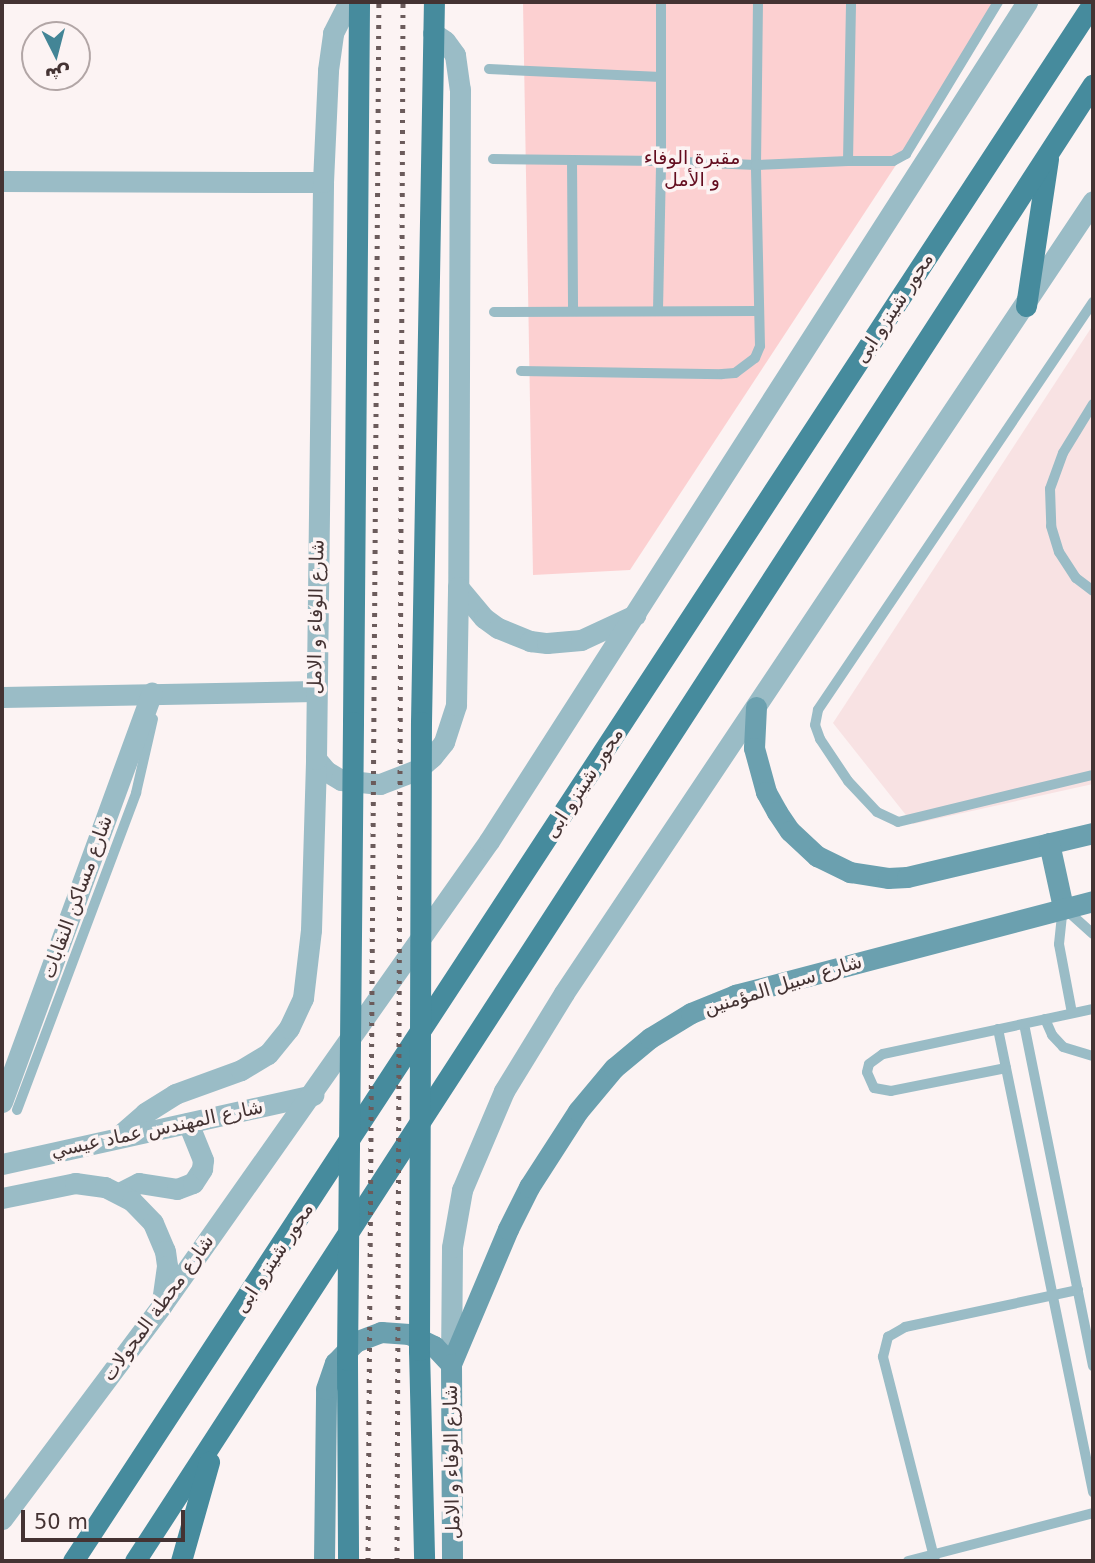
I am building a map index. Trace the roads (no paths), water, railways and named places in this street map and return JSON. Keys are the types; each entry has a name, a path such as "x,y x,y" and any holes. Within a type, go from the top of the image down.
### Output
{"main road":[{"path":"348,1561 347,1360 359,2"},
{"path":"424,1561 419,1350 421,722 434,2"},
{"name":"محور شينزو ابى","path":"73,1561 1093,3"},
{"path":"135,1561 1093,84"},
{"path":"1026,306 1049,152"},
{"path":"756,707 754,748 766,792 790,831 817,856 833,865 869,876 907,877 1093,833"},
{"path":"1049,843 1063,907"},
{"name":"شارع سبيل المؤمنين","path":"451,1364 508,1229 529,1187 578,1111 614,1068 650,1038 691,1013 735,995 1093,901"},
{"name":"شارع الوفاء و الامل","path":"324,1561 326,1389 335,1363 355,1342 381,1332 410,1334 434,1346 451,1364 452,1561"},
{"path":"181,1561 219,1432"}],"street":[{"name":"شارع الوفاء و الامل","path":"119,1136 145,1112 174,1094 242,1070 268,1054 289,1028 303,998 309,965 316,759 323,182 332,33 349,2"},
{"name":"شارع محطة المحولات","path":"2,1519 162,1305 313,1095 489,841 1027,2"},
{"path":"316,759 326,771 341,780 360,784 400,779 417,771 444,742 456,705 459,80 455,55 445,41 433,33"},
{"path":"2,181 323,182"},
{"path":"451,1364 452,1247 461,1190 504,1091 564,993 1026,306 1093,201"},
{"path":"458,587 484,618 498,628 530,641 581,640 637,614"},
{"path":"2,697 315,691"},
{"name":"شارع مساكن النقابات","path":"9,1106 129,783 152,693"},
{"name":"شارع المهندس عماد عيسي","path":"2,1164 313,1095"},
{"path":"119,1193 139,1183 177,1189 193,1183 202,1169 203,1160 188,1123"},
{"name":"شارع المهندس عماد عيسي","path":"2,1198 75,1183 105,1187 119,1193 143,1211 160,1237 167,1266 162,1305"}],"lane":[{"path":"659,310 661,2"},
{"path":"521,371 735,373 755,358 760,346 756,165 758,2"},
{"path":"848,161 851,2"},
{"path":"493,159 756,165 893,161 906,154 998,2"},
{"path":"489,69 661,77"},
{"path":"572,160 573,311"},
{"path":"1093,302 818,710 815,725 820,739 848,781 877,811 898,822 1093,775"},
{"path":"494,312 758,311"},
{"path":"1093,404 1063,453 1050,489 1051,526 1059,552 1076,578 1093,591"},
{"path":"129,783 153,719"},
{"path":"1063,907 1093,934"},
{"path":"1063,907 1059,944 1072,1013"},
{"path":"1006,1068 891,1091 874,1088 867,1072 869,1064 883,1054 1093,1009"},
{"path":"1045,1019 1052,1035 1063,1047 1093,1056"},
{"path":"1024,1024 1093,1366"},
{"path":"998,1029 1093,1492"},
{"path":"934,1558 883,1357 883,1347 888,1337 905,1327 1078,1290"},
{"path":"908,1561 934,1558 1093,1513"}],"railway":[{"path":"368,1561 379,2"},
{"path":"397,1561 403,2"}],"park label":[{"name":"مقبرة الوفاء و الأمل","path":"692,169"}]}
